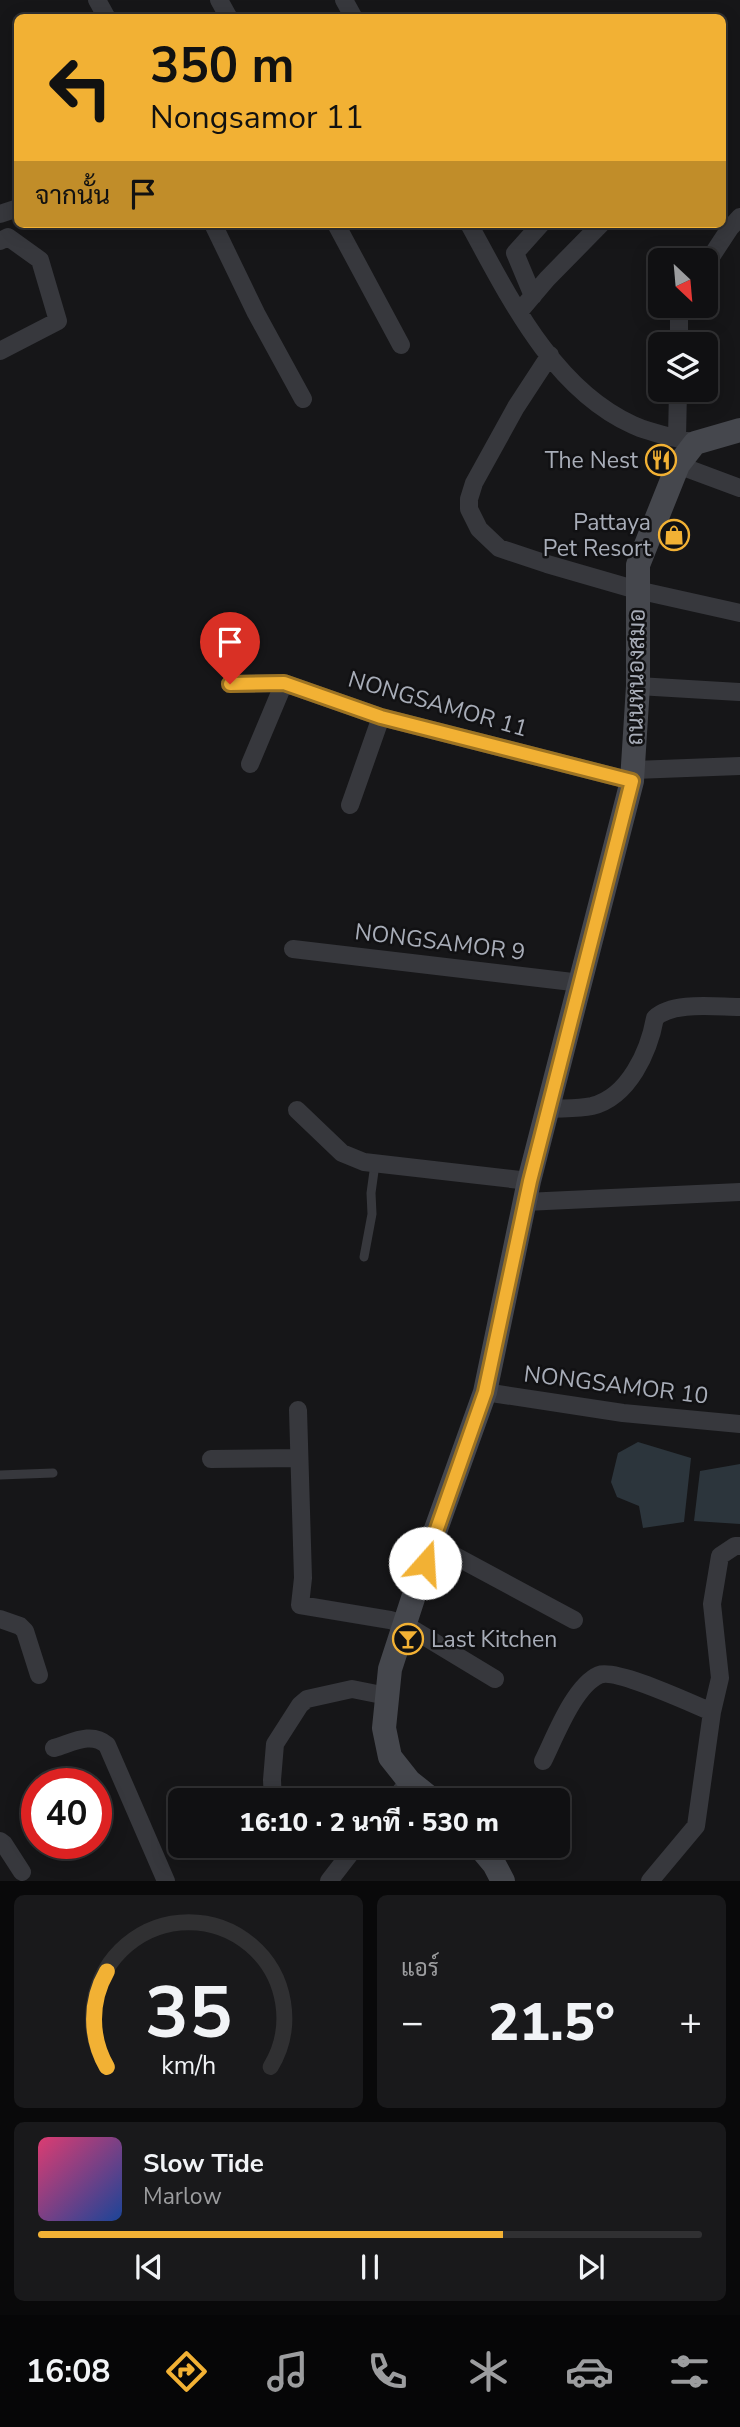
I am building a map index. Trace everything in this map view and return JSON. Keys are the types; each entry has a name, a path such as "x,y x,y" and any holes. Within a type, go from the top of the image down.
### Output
{"street":[{"path":"717,248 740,217"},
{"path":"215,228 256,313 303,399"},
{"path":"338,228 401,345"},
{"path":"470,228 532,335 585,395 633,425 686,440 740,429"},
{"path":"533,296 515,253 537,228"},
{"path":"519,312 597,228"},
{"path":"0,241 8,237 40,260 58,321 0,351"},
{"path":"550,355 516,407 474,483 469,509 479,529 499,548 637,590 740,613"},
{"path":"680,402 686,440"},
{"name":"ถนนหนองสมอ","path":"417,1788 390,1757 384,1728 390,1669 485,1392 527,1192 633,776 638,686 638,565 686,440"},
{"path":"678,465 740,488"},
{"path":"250,764 284,683"},
{"name":"NONGSAMOR 11","path":"230,684 284,683 381,717 633,776 740,766"},
{"path":"638,686 739,692"},
{"path":"350,805 381,717"},
{"name":"NONGSAMOR 9","path":"293,949 581,984"},
{"path":"548,1109 591,1106 607,1100 619,1090 643,1059 655,1018 665,1010 740,1007"},
{"path":"297,1110 342,1153 375,1164 527,1192 740,1192"},
{"name":"NONGSAMOR 10","path":"485,1392 623,1413 740,1424"},
{"path":"298,1410 303,1578 300,1605 404,1624 495,1679"},
{"path":"211,1459 299,1458"},
{"path":"431,1543 573,1620"},
{"path":"650,1881 696,1826 712,1712 720,1678 712,1604 720,1556 735,1546 740,1546"},
{"path":"0,1619 20,1626 25,1632 39,1675"},
{"path":"543,1761 577,1696 587,1684 600,1675 619,1675 712,1712"},
{"path":"273,1788 275,1744 300,1705 307,1699 352,1689 387,1696"},
{"path":"54,1748 88,1737 101,1740 107,1745 166,1881"},
{"path":"403,1788 409,1781"},
{"path":"0,1841 22,1872"},
{"path":"329,1881 347,1858"},
{"path":"487,1858 503,1881"}],"lane":[{"path":"364,1257 372,1214 371,1193 375,1164"},
{"path":"0,1475 53,1473"}],"shaded area":[{"path":"638,1442 691,1458 684,1522 643,1528 639,1506 617,1497 611,1482 618,1453"},
{"path":"740,1464 740,1524 694,1521 700,1471"}],"place":[{"name":"The Nest","path":"661,460"},
{"name":"Pattaya Pet Resort","path":"674,535"},
{"name":"Last Kitchen","path":"408,1639"}],"route":[{"path":"230,684 284,683 381,717 632,781 530,1181 485,1392 425,1563"}]}
